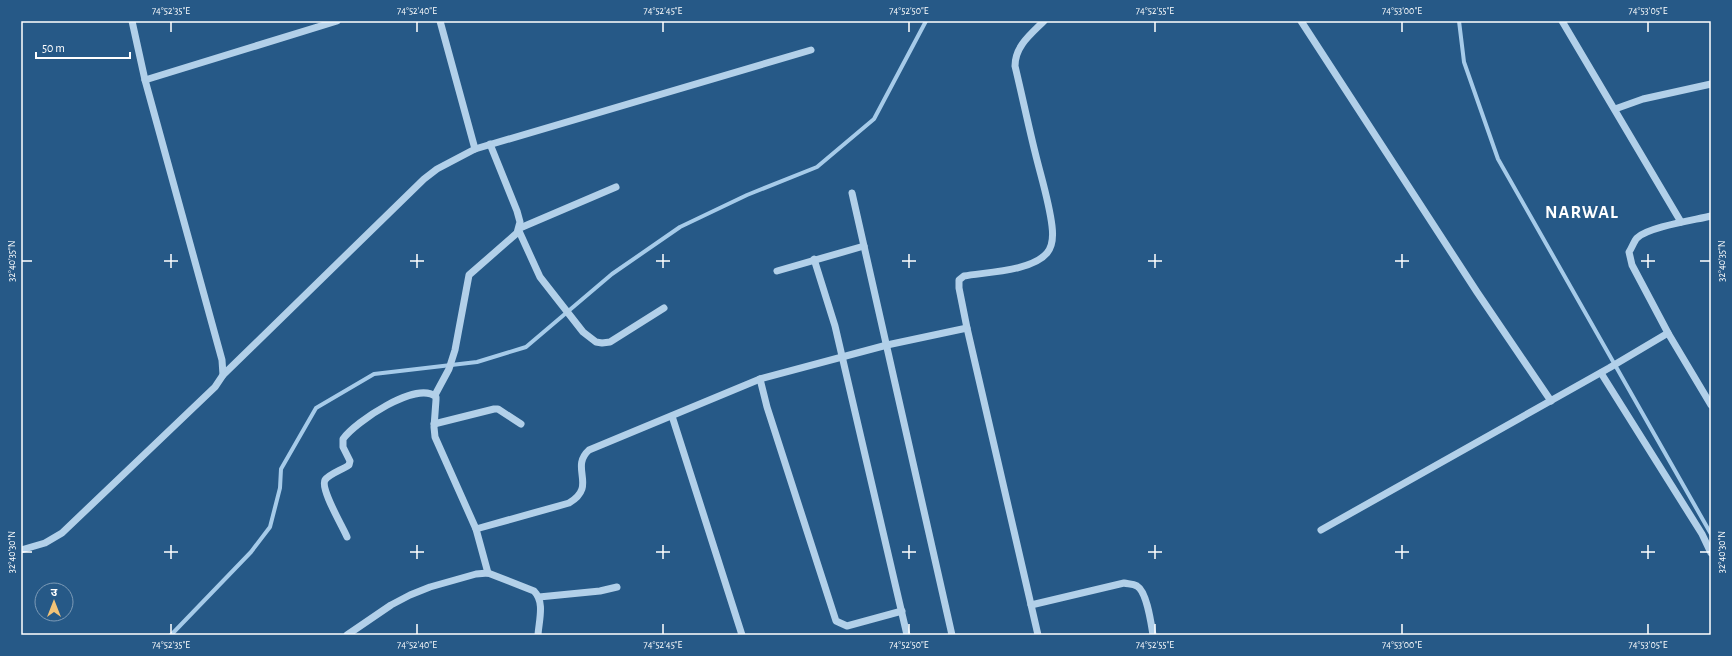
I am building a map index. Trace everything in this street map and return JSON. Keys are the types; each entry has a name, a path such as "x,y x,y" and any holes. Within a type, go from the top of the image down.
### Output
{"street":[{"path":"132,21 145,80 222,360 223,375"},
{"path":"145,80 337,21"},
{"path":"440,21 475,149"},
{"path":"1038,635 967,328 959,288 959,280 964,276 1030,264 1040,259 1048,252 1052,241 1052,227 1049,207 1015,66 1015,58 1020,46 1044,21"},
{"path":"1301,21 1477,292 1551,401"},
{"path":"1562,21 1681,222"},
{"path":"21,550 45,543 67,529 215,387 223,375 437,168 475,149 490,144 811,50"},
{"path":"1615,109 1643,99 1711,84"},
{"path":"490,144 518,211 520,222 519,230 540,277 583,332 596,342 610,342 664,308"},
{"path":"488,573 476,529 434,435 435,395 448,370 453,356 469,275 519,230 616,187"},
{"path":"852,193 952,635"},
{"path":"1711,216 1681,222 1648,232 1637,238 1629,252 1632,265 1668,333 1711,405"},
{"path":"777,271 864,246"},
{"path":"814,260 835,326 907,635"},
{"path":"476,529 569,503 578,498 581,494 581,462 583,455 589,450 760,378 887,345 967,328"},
{"path":"1321,530 1601,373 1668,333"},
{"path":"1601,373 1702,534 1711,553"},
{"path":"760,378 767,407 836,621 847,626 902,611"},
{"path":"348,537 326,493 324,483 326,479 349,465 350,461 343,447 343,439 361,422 380,409 408,395 427,392 435,395"},
{"path":"434,424 494,409 498,409 521,424"},
{"path":"672,416 742,635"},
{"path":"347,635 391,605 410,595 476,574 488,573 534,591 540,597 538,635"},
{"path":"1031,605 1124,583 1131,584 1138,587 1143,593 1153,635"},
{"path":"540,597 592,592 618,587"}],"waterway":[{"path":"171,635 251,552 270,527 280,488 281,469 316,408 374,374 477,362 526,347 612,274 680,227 747,195 817,167 874,119 926,21"},
{"path":"1459,21 1464,62 1498,159 1711,534"}],"district":[{"name":"NARWAL","path":"1582,212"}]}
